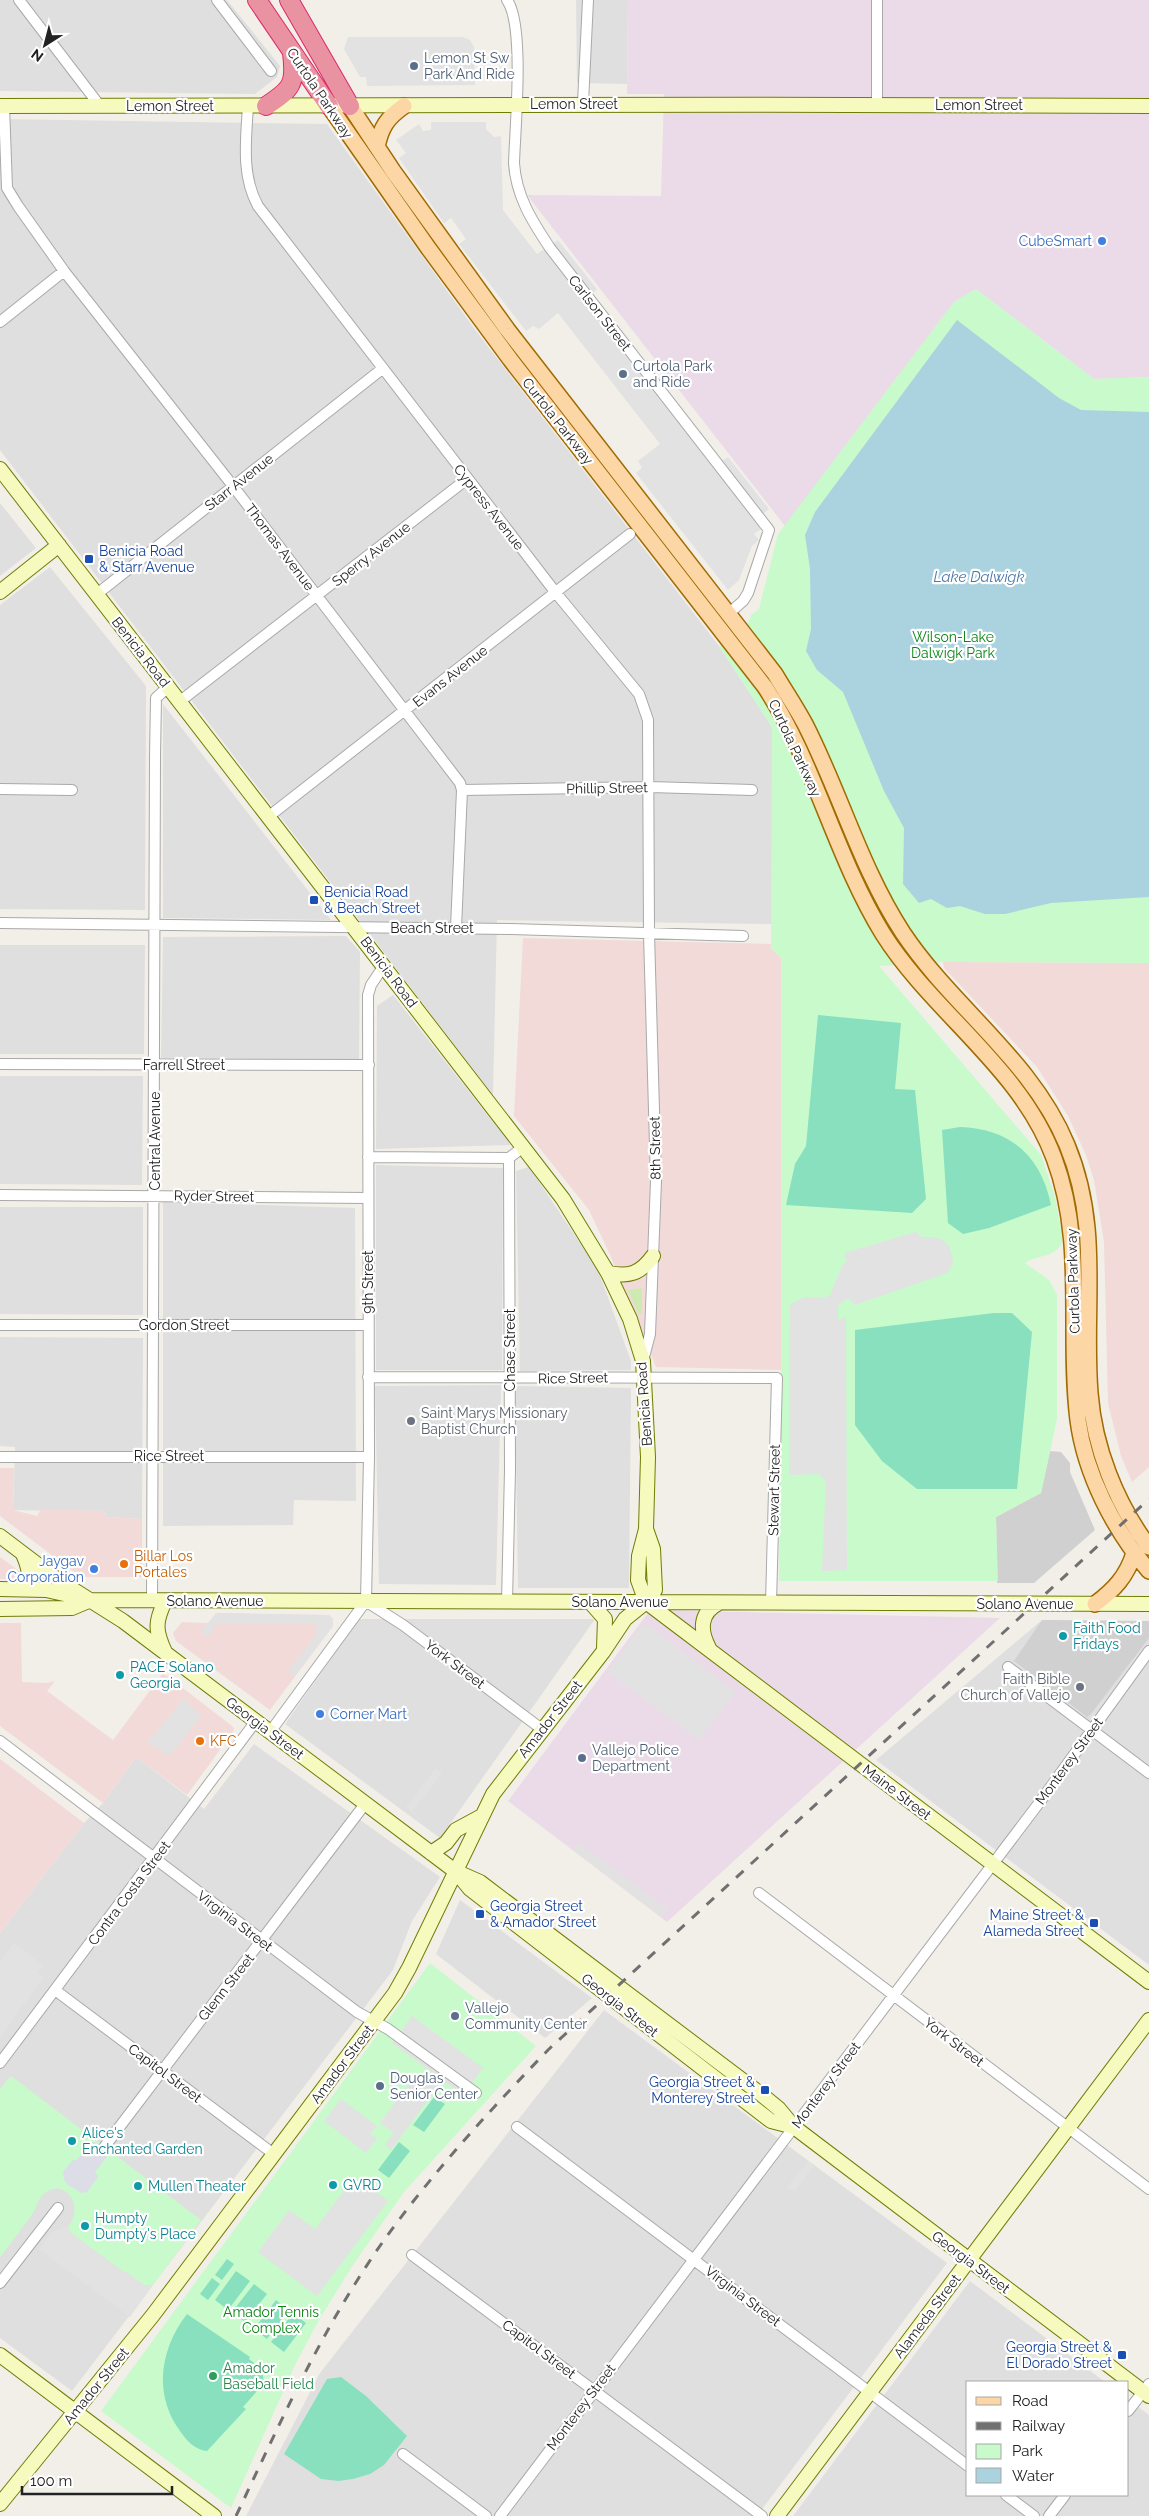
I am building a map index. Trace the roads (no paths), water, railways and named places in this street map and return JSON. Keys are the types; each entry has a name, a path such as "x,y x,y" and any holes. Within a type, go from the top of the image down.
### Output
{"highway":[{"name":"Curtola Parkway","path":"257,0 329,106"},
{"name":"Curtola Parkway","path":"289,0 350,106"},
{"path":"266,106 287,92 294,80 292,50"}],"main road":[{"name":"Lemon Street","path":"2,106 404,106 583,103 1149,106"},
{"name":"Curtola Parkway","path":"329,106 459,291 772,698 788,727 859,890 888,942 901,960 1022,1098 1042,1132 1054,1158 1068,1205 1074,1244 1075,1388 1078,1422 1086,1456 1099,1489 1118,1527 1134,1553 1149,1571"},
{"name":"Curtola Parkway","path":"350,106 377,147 507,329 771,669 805,724 884,900 902,931 933,972 1028,1077 1066,1141 1083,1201 1089,1236 1090,1392 1094,1420 1100,1448 1112,1482 1129,1516 1148,1544"},
{"path":"377,147 381,129 388,118 404,106"},
{"name":"Benicia Road","path":"0,469 268,817 356,928 383,966 563,1199 608,1273 630,1319 642,1361 644,1377 648,1457 646,1529 639,1556 638,1580 646,1602"},
{"path":"0,592 59,545"},
{"path":"697,600 719,614 728,615"},
{"path":"608,1273 624,1276 636,1273 645,1267 653,1256"},
{"name":"Georgia Street","path":"0,1536 58,1580 91,1600 165,1653 455,1871 478,1881 762,2095 779,2109 794,2127 968,2260 1147,2390"},
{"path":"1096,1604 1112,1592 1121,1580 1134,1553"},
{"path":"22,1589 29,1579 30,1571 23,1554"},
{"name":"Solano Avenue","path":"0,1589 46,1590 91,1600 159,1601 1149,1604"},
{"name":"Solano Avenue","path":"0,1609 72,1608 91,1600"},
{"path":"159,1601 158,1636 165,1653"},
{"path":"590,1602 605,1619 603,1652"},
{"name":"Maine Street","path":"646,1602 1149,1982"},
{"name":"Amador Street","path":"0,2504 148,2322 395,1993 409,1968 492,1794 603,1652 625,1618 646,1602"},
{"path":"711,1651 703,1637 702,1625 707,1613 719,1603"},
{"path":"432,1853 446,1843 456,1830 480,1817"},
{"name":"Alameda Street","path":"777,2516 1149,2020"},
{"path":"0,2355 214,2516"}],"street":[{"path":"19,0 100,106"},
{"path":"218,0 271,70"},
{"name":"Carlson Street","path":"507,0 512,7 516,37 515,179 520,198 550,248 769,530 748,593 743,601 728,615"},
{"path":"583,103 588,0"},
{"path":"877,0 877,104"},
{"name":"Thomas Avenue","path":"2,106 7,188 64,271 233,486 460,783 462,790"},
{"name":"Cypress Avenue","path":"248,106 245,156 250,191 258,206 556,594 639,694 648,720 650,786 649,934"},
{"path":"0,322 64,271"},
{"name":"Starr Avenue","path":"96,594 382,369"},
{"name":"Sperry Avenue","path":"180,702 467,479"},
{"name":"Evans Avenue","path":"268,817 556,594 630,534"},
{"name":"Central Avenue","path":"159,1601 153,1456 156,698 168,687"},
{"name":"Phillip Street","path":"462,790 650,786 752,790"},
{"path":"0,789 72,790"},
{"path":"456,928 462,790"},
{"name":"Beach Street","path":"0,923 456,928 743,936"},
{"name":"8th Street","path":"642,1361 650,1334 656,1181 649,934"},
{"name":"9th Street","path":"366,1601 369,1457 368,996 371,985 383,966"},
{"name":"Farrell Street","path":"0,1064 369,1065"},
{"path":"368,1157 509,1158 523,1147"},
{"name":"Chase Street","path":"507,1602 510,1378 509,1158"},
{"name":"Ryder Street","path":"0,1195 368,1198"},
{"name":"Gordon Street","path":"0,1326 368,1325"},
{"name":"Rice Street","path":"368,1377 777,1378"},
{"name":"Stewart Street","path":"772,1603 777,1378"},
{"name":"Rice Street","path":"0,1457 369,1457"},
{"path":"1134,1553 1148,1544"},
{"path":"270,1732 366,1601"},
{"name":"York Street","path":"366,1601 403,1625 543,1730"},
{"name":"Monterey Street","path":"500,2516 893,1996 1149,1652"},
{"path":"1008,1667 1149,1773"},
{"name":"Contra Costa Street","path":"0,2063 256,1722"},
{"name":"Virginia Street","path":"0,1741 154,1860 357,2012 388,2029 476,2093"},
{"name":"Glenn Street","path":"105,2146 365,1804"},
{"name":"York Street","path":"759,1893 1149,2189"},
{"name":"Capitol Street","path":"55,1990 275,2155"},
{"name":"Virginia Street","path":"517,2127 694,2258 966,2464"},
{"path":"0,2283 58,2208"},
{"name":"Capitol Street","path":"412,2255 762,2516"},
{"path":"1129,2411 1147,2390"},
{"path":"403,2454 486,2516"},
{"path":"1007,2496 1034,2516"},
{"path":"1049,2516 1064,2496"}],"water":[{"name":"Lake Dalwigk","path":"957,320 1059,398 1081,410 1149,412 1149,897 1051,903 1005,914 985,914 960,906 947,908 931,899 919,903 903,884 904,828 884,791 843,692 817,670 806,651 811,629 810,569 805,535 815,512"}],"railway":[{"path":"236,2516 305,2373 324,2337 365,2269 405,2211 485,2117 548,2050 1149,1499"}],"place":[{"name":"Lemon St Sw Park And Ride","path":"414,66"},
{"name":"CubeSmart","path":"1102,241"},
{"name":"Curtola Park and Ride","path":"623,374"},
{"name":"Benicia Road & Starr Avenue","path":"89,559"},
{"name":"Benicia Road & Beach Street","path":"314,900"},
{"name":"Saint Marys Missionary Baptist Church","path":"411,1421"},
{"name":"Billar Los Portales","path":"124,1564"},
{"name":"Jaygav Corporation","path":"94,1569"},
{"name":"Faith Food Fridays","path":"1063,1636"},
{"name":"PACE Solano Georgia","path":"120,1675"},
{"name":"Faith Bible Church of Vallejo","path":"1080,1687"},
{"name":"Corner Mart","path":"320,1714"},
{"name":"KFC","path":"200,1741"},
{"name":"Vallejo Police Department","path":"582,1758"},
{"name":"Georgia Street & Amador Street","path":"480,1914"},
{"name":"Maine Street & Alameda Street","path":"1094,1923"},
{"name":"Vallejo Community Center","path":"455,2016"},
{"name":"Douglas Senior Center","path":"380,2086"},
{"name":"Georgia Street & Monterey Street","path":"765,2090"},
{"name":"Alice's Enchanted Garden","path":"72,2141"},
{"name":"GVRD","path":"333,2185"},
{"name":"Mullen Theater","path":"138,2186"},
{"name":"Humpty Dumpty's Place","path":"85,2226"},
{"name":"Georgia Street & El Dorado Street","path":"1122,2355"},
{"name":"Amador Baseball Field","path":"213,2376"}],"park label":[{"name":"Wilson-Lake Dalwigk Park","path":"953,646"},
{"name":"Amador Tennis Complex","path":"271,2320"}]}
